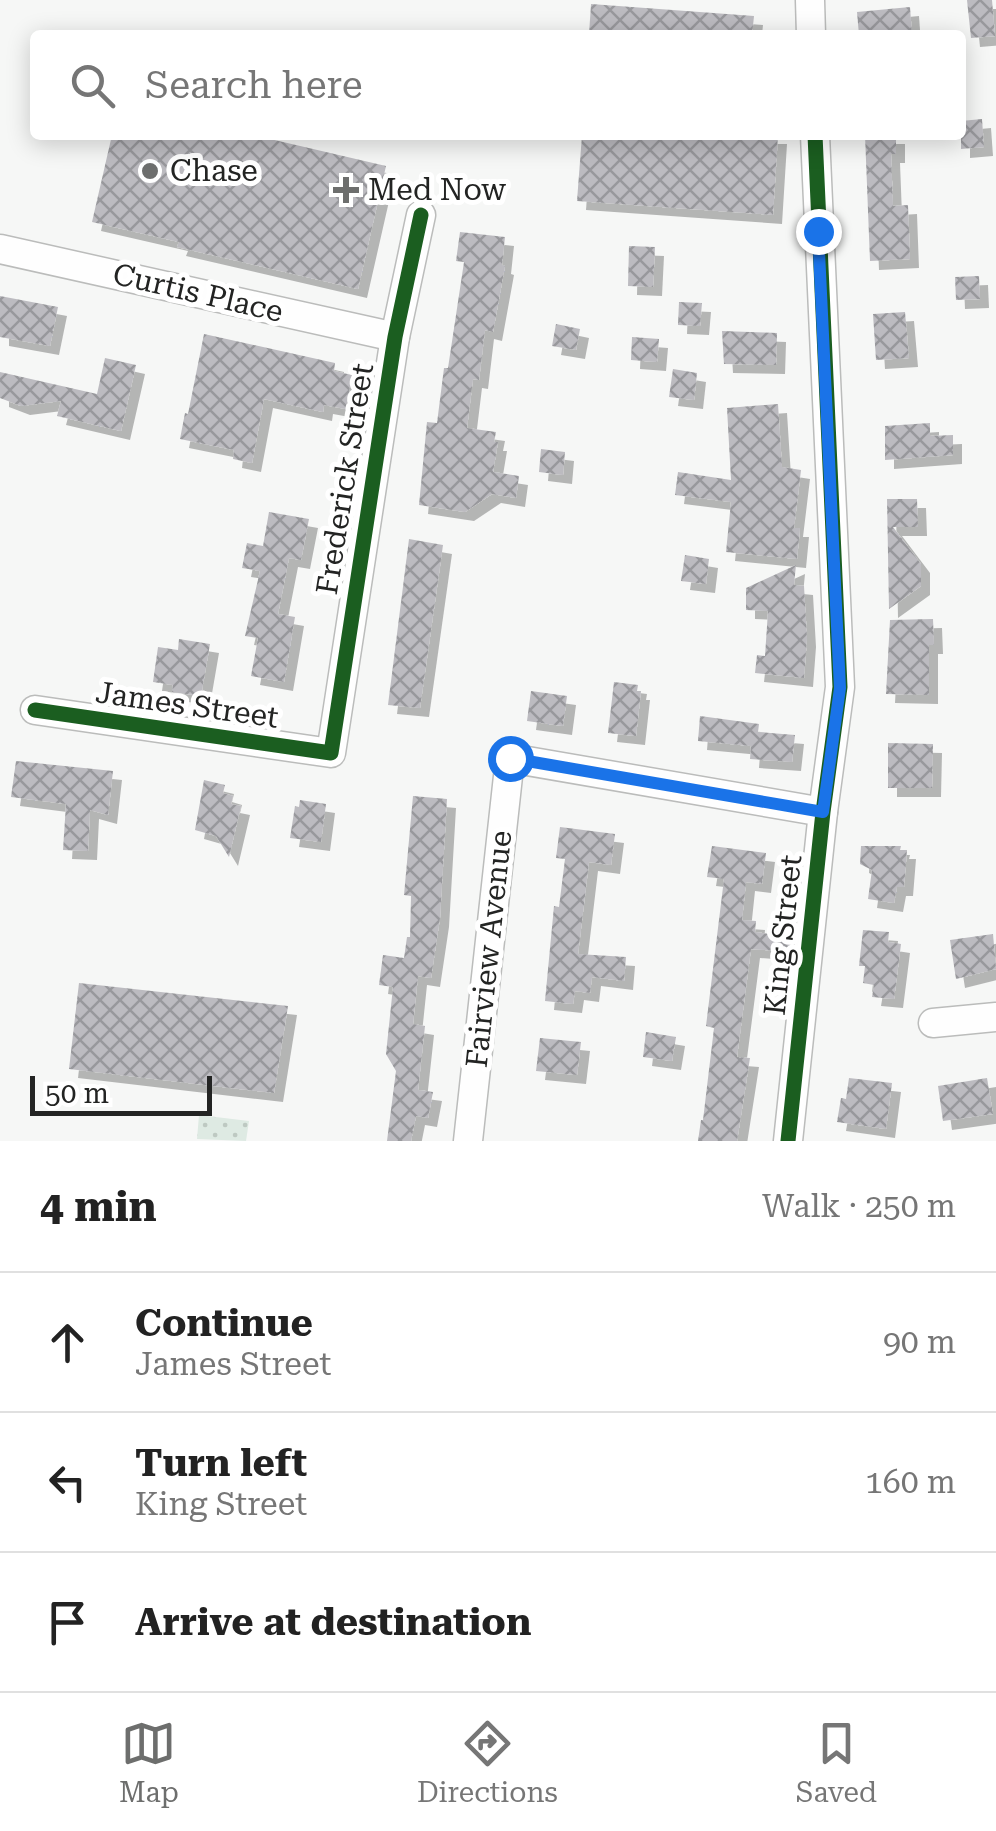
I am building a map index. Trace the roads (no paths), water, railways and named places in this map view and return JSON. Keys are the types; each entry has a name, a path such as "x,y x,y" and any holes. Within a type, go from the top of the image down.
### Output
{"street":[{"path":"810,0 811,30"},
{"name":"King Street","path":"788,1141 840,688 815,140"},
{"name":"Frederick Street","path":"331,753 395,337 421,215"},
{"name":"Curtis Place","path":"0,249 395,337"},
{"name":"James Street","path":"35,710 331,753"},
{"name":"Fairview Avenue","path":"468,1141 510,758 823,812"},
{"path":"933,1023 996,1017"}],"place":[{"name":"Chase","path":"150,171"},
{"name":"Med Now","path":"346,190"}]}
